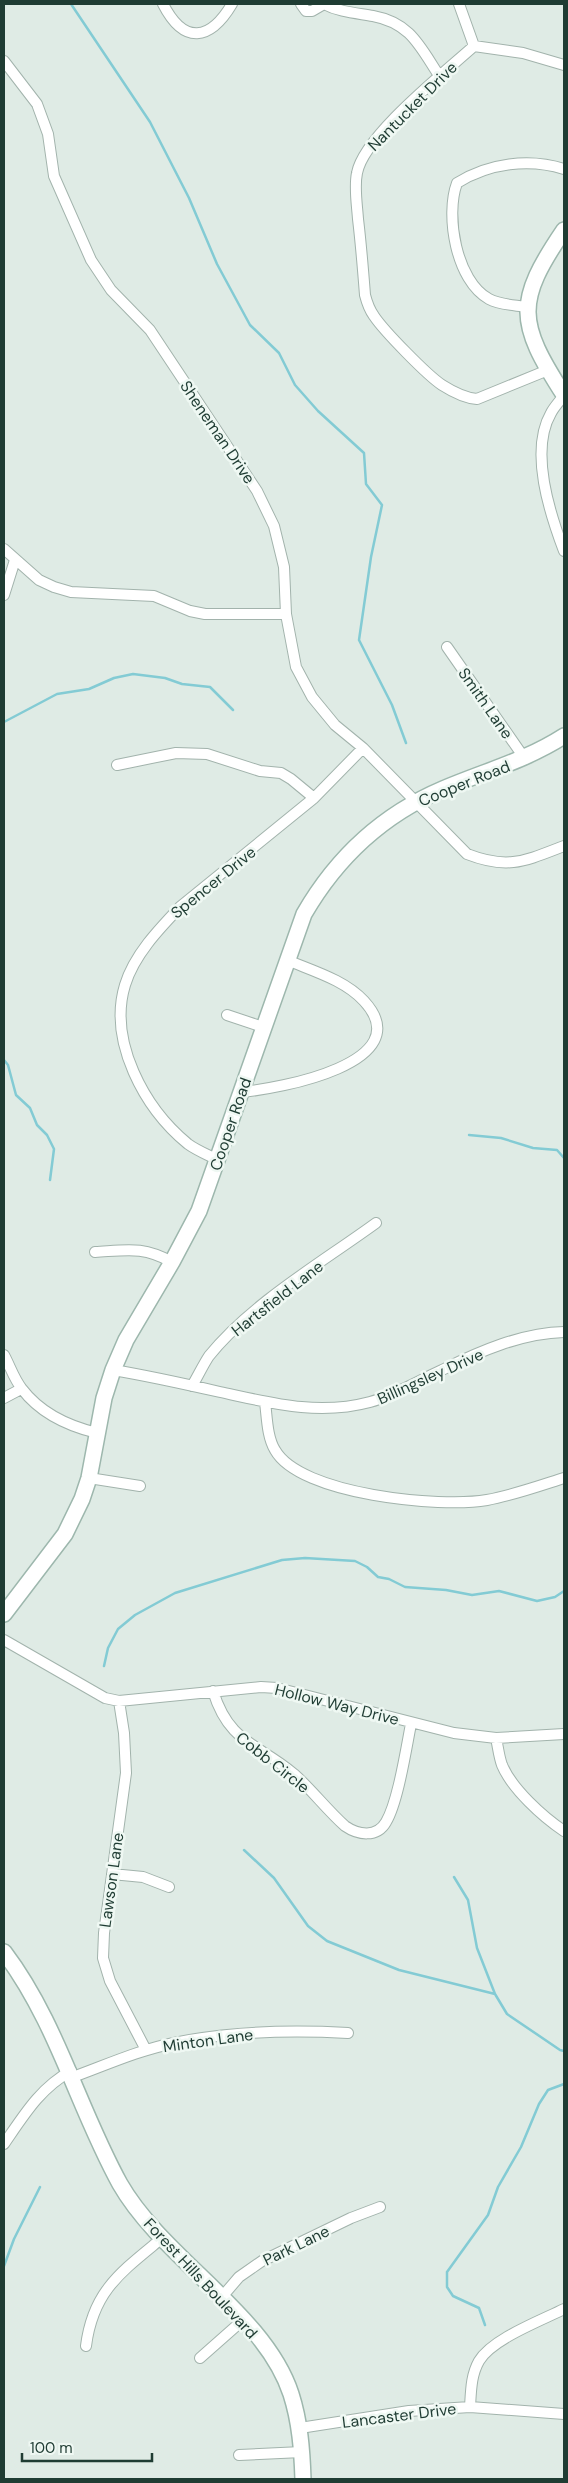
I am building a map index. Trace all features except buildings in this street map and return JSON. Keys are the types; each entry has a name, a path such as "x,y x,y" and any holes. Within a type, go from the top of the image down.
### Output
{"street":[{"path":"163,4 170,17 180,27 198,34 212,29 232,4"},
{"path":"301,4 306,11 312,11 324,4 336,10 391,20 408,30 440,77"},
{"path":"459,4 474,46 523,53 564,65"},
{"name":"Nantucket Drive","path":"474,46 381,132 366,150 356,174 356,200 368,307 375,318 440,384 467,398 478,399 548,370"},
{"name":"Sheneman Drive","path":"4,61 37,104 48,134 54,176 91,260 111,290 150,330 257,491 274,526 284,567 286,614 296,666 312,697 335,724 363,748 467,854 489,862 513,863 564,846"},
{"path":"527,308 488,299 477,291 467,276 459,259 456,240 454,193 457,183 496,166 538,164 564,169"},
{"path":"564,230 541,264 533,282 527,308 533,338 548,370 564,395 550,414 542,443 542,459 551,518 564,551"},
{"path":"4,549 39,580 71,592 154,596 205,614 286,614"},
{"path":"4,595 15,560"},
{"name":"Smith Lane","path":"447,647 525,759"},
{"name":"Cooper Road","path":"4,1614 65,1534 80,1505 89,1478 97,1433 112,1370 126,1340 172,1262 199,1211 304,914 329,874 358,844 416,802 442,789 525,759 564,736"},
{"name":"Spencer Drive","path":"218,1160 189,1145 171,1128 137,1078 124,1048 120,1015 125,985 151,940 175,912 314,798 363,748"},
{"path":"117,765 176,753 207,754 260,771 281,773 291,778 314,798"},
{"path":"241,1092 284,1087 340,1067 366,1052 375,1040 376,1019 363,1000 337,982 287,960"},
{"path":"228,1015 264,1027"},
{"name":"Hartsfield Lane","path":"192,1386 208,1357 233,1330 273,1298 376,1223"},
{"path":"95,1252 139,1249 155,1252 172,1262"},
{"name":"Billingsley Drive","path":"112,1370 265,1402 311,1410 331,1410 370,1402 404,1389 471,1356 520,1338 549,1332 564,1332"},
{"path":"4,1355 21,1389 49,1414 71,1427 97,1433"},
{"path":"4,1398 21,1389"},
{"path":"265,1402 274,1450 281,1459 323,1483 393,1499 462,1503 516,1494 564,1478"},
{"path":"89,1478 140,1486"},
{"name":"Hollow Way Drive","path":"4,1640 105,1698 119,1702 260,1686 277,1688 391,1716 411,1724 454,1733 496,1738 564,1734"},
{"name":"Cobb Circle","path":"213,1691 219,1712 233,1730 293,1773 345,1826 354,1832 372,1833 386,1823 411,1724"},
{"name":"Lawson Lane","path":"119,1702 124,1733 126,1773 104,1933 103,1958 110,1981 146,2050"},
{"path":"496,1738 502,1765 510,1779 547,1820 564,1831"},
{"path":"112,1874 143,1877 169,1887"},
{"name":"Forest Hills Boulevard","path":"4,1952 22,1976 38,2004 72,2074 98,2141 122,2186 161,2239 243,2320 272,2355 290,2392 300,2428 302,2479"},
{"name":"Minton Lane","path":"4,2144 37,2096 53,2081 146,2050 175,2043 262,2033 348,2033"},
{"name":"Park Lane","path":"221,2298 240,2277 262,2261 351,2218 380,2207"},
{"path":"86,2346 89,2325 107,2287 161,2239"},
{"name":"Lancaster Drive","path":"300,2428 409,2411 470,2406 471,2382 480,2360 494,2345 564,2309"},
{"path":"200,2358 243,2320"},
{"path":"470,2406 564,2414"},
{"path":"239,2455 302,2452"}],"waterway":[{"path":"71,4 150,122 189,198 217,264 250,325 279,353 295,385 318,411 364,453 366,484 382,505 371,557 359,640 392,705 406,743"},
{"path":"4,722 57,694 89,689 114,678 133,674 165,678 182,684 210,687 233,710"},
{"path":"4,1060 8,1065 16,1095 30,1108 37,1125 47,1135 54,1149 50,1180"},
{"path":"469,1135 501,1138 533,1148 557,1150 564,1158"},
{"path":"104,1666 108,1648 118,1629 135,1615 175,1593 282,1560 305,1558 355,1561 367,1567 378,1577 389,1579 405,1587 446,1590 472,1595 499,1591 537,1601 555,1597 564,1591"},
{"path":"244,1850 274,1878 308,1926 327,1941 399,1970 495,1994 507,2014 564,2051"},
{"path":"454,1877 468,1900 477,1948 495,1994"},
{"path":"485,2325 479,2308 453,2296 447,2287 447,2272 488,2215 498,2187 521,2147 539,2104 548,2090 564,2084"},
{"path":"4,2266 14,2239 40,2187"}]}
